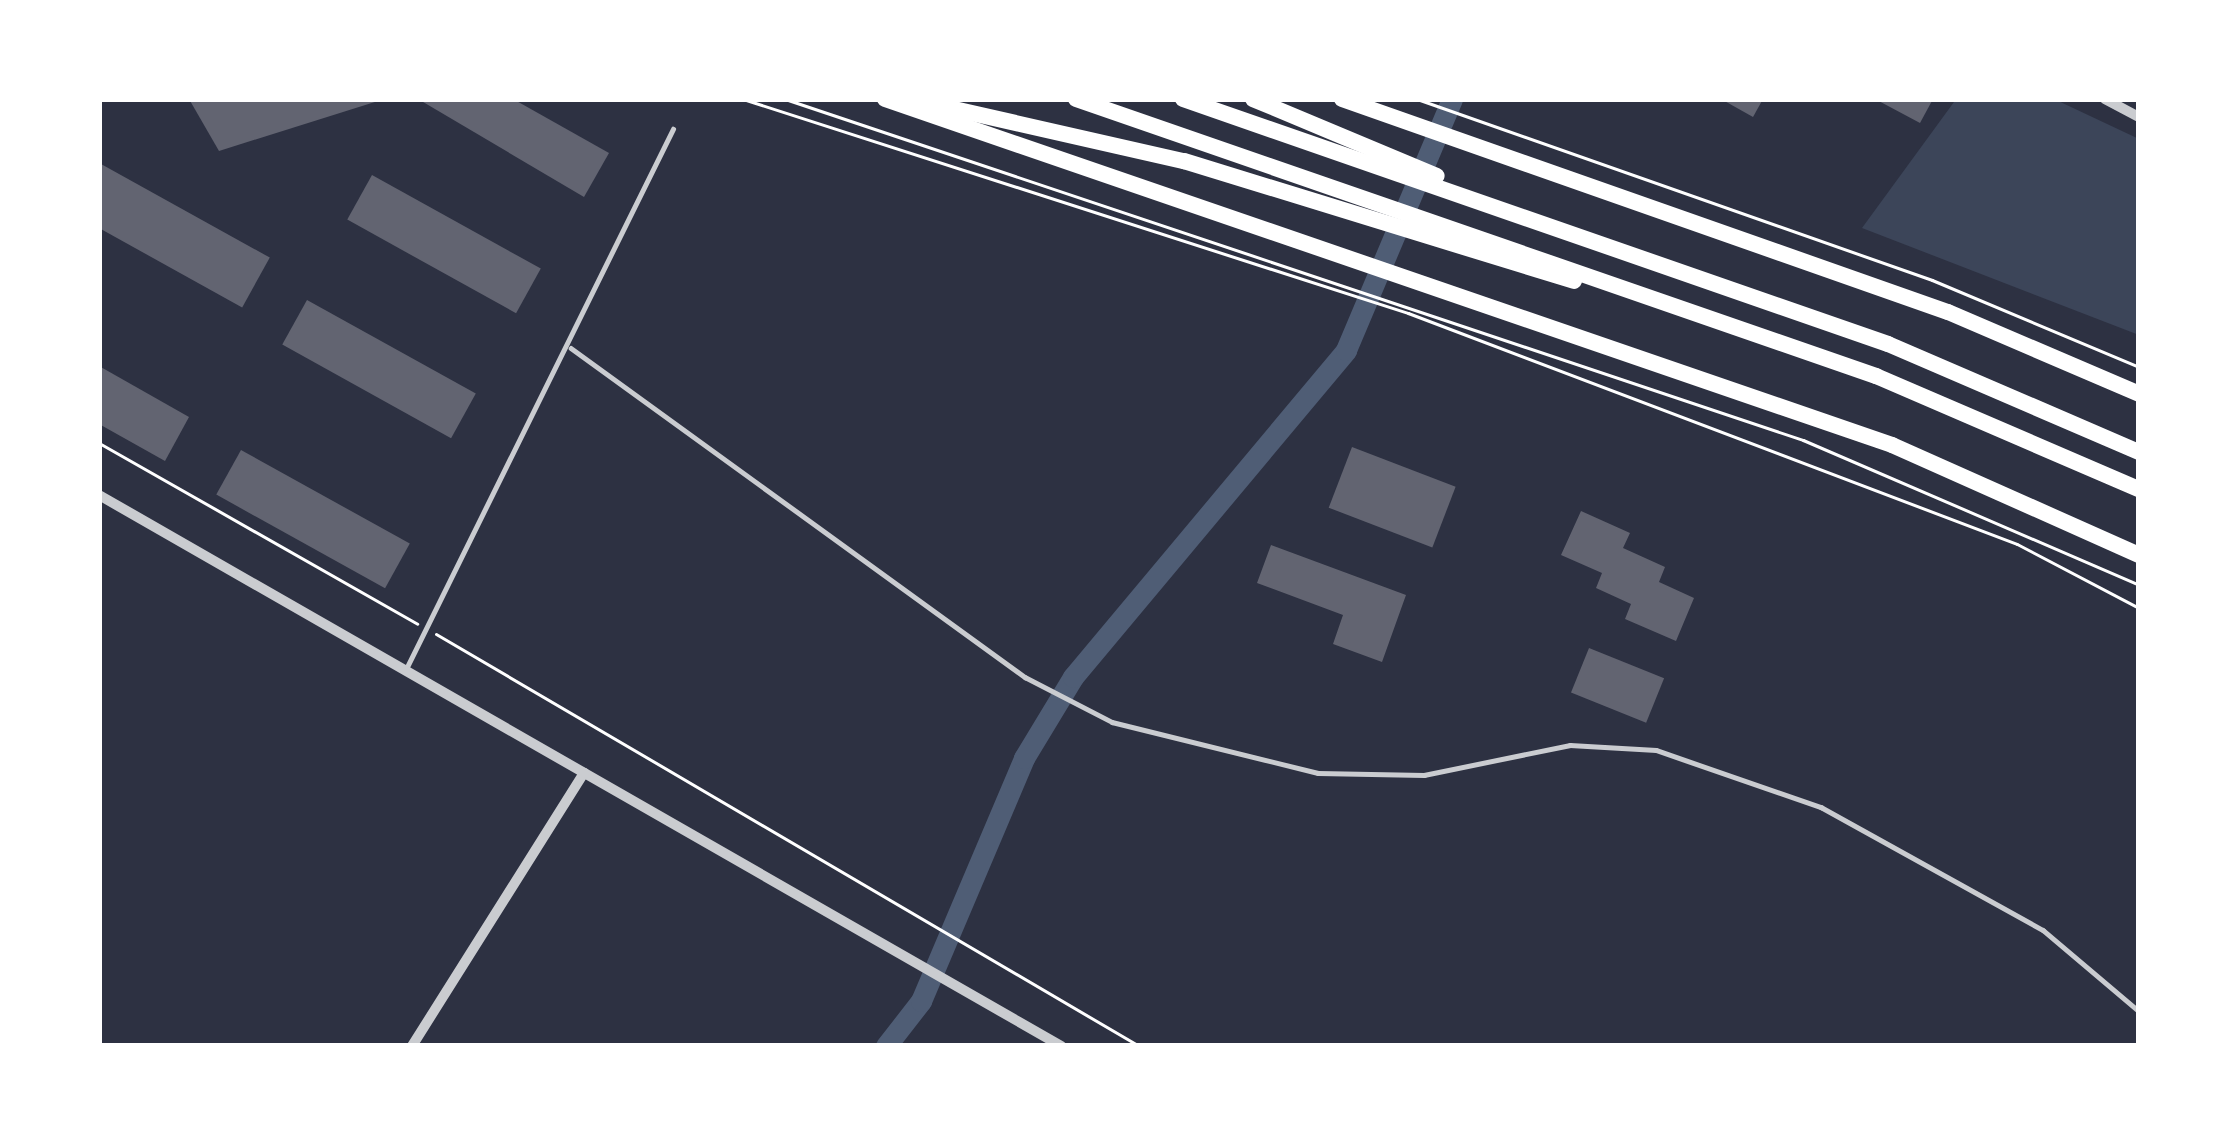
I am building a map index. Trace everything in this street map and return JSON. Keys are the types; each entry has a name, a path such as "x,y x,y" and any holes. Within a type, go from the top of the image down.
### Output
{"main road":[{"path":"885,99 1892,445 2139,555"},
{"path":"910,99 1184,160 1358,218 1443,235 1695,313 1876,376 2138,489"},
{"path":"1076,99 1364,198 1443,235"},
{"path":"1183,99 1379,158"},
{"path":"1253,99 1379,158 1524,217 1888,344 2139,452"},
{"path":"1342,99 1948,312 2139,394"}],"street":[{"path":"2105,99 2139,117"},
{"path":"99,496 1061,1046"},
{"path":"412,1046 584,773"},
{"path":"1022,1024 1032,1046"}],"lane":[{"path":"405,670 571,348 673,129"},
{"path":"571,348 1025,677 1112,722 1318,773 1424,775 1570,745 1656,749 1821,808 2043,930 2139,1011"}],"path":[{"path":"743,99 1408,313 2018,544 2139,608"},
{"path":"785,99 1418,307 1901,477 2139,584"},
{"path":"1417,99 1932,280 2139,367"},
{"path":"99,443 427,629 1139,1046"}],"shaded area":[{"path":"2054,99 2139,139 2139,335 1862,228 1954,102"}],"building":[{"path":"189,99 378,99 378,101 219,151"},
{"path":"418,99 513,99 609,153 584,197"},
{"path":"1721,99 1763,99 1753,117"},
{"path":"1875,99 1933,99 1920,123"},
{"path":"101,164 270,258 242,307 99,228"},
{"path":"372,175 541,269 516,313 347,220"},
{"path":"307,300 476,394 451,438 282,345"},
{"path":"99,366 189,417 165,461 99,424"},
{"path":"1352,447 1456,487 1432,547 1329,508"},
{"path":"241,450 410,544 385,588 216,495"},
{"path":"1581,511 1630,533 1623,548 1665,567 1659,582 1694,598 1676,641 1625,619 1631,604 1596,588 1602,573 1561,555"},
{"path":"1271,545 1406,595 1382,662 1333,644 1343,615 1257,583"},
{"path":"1589,648 1664,678 1646,723 1571,693"}],"waterway":[{"path":"886,1046 921,1001 1024,758 1073,677 1346,350 1452,99"}]}
